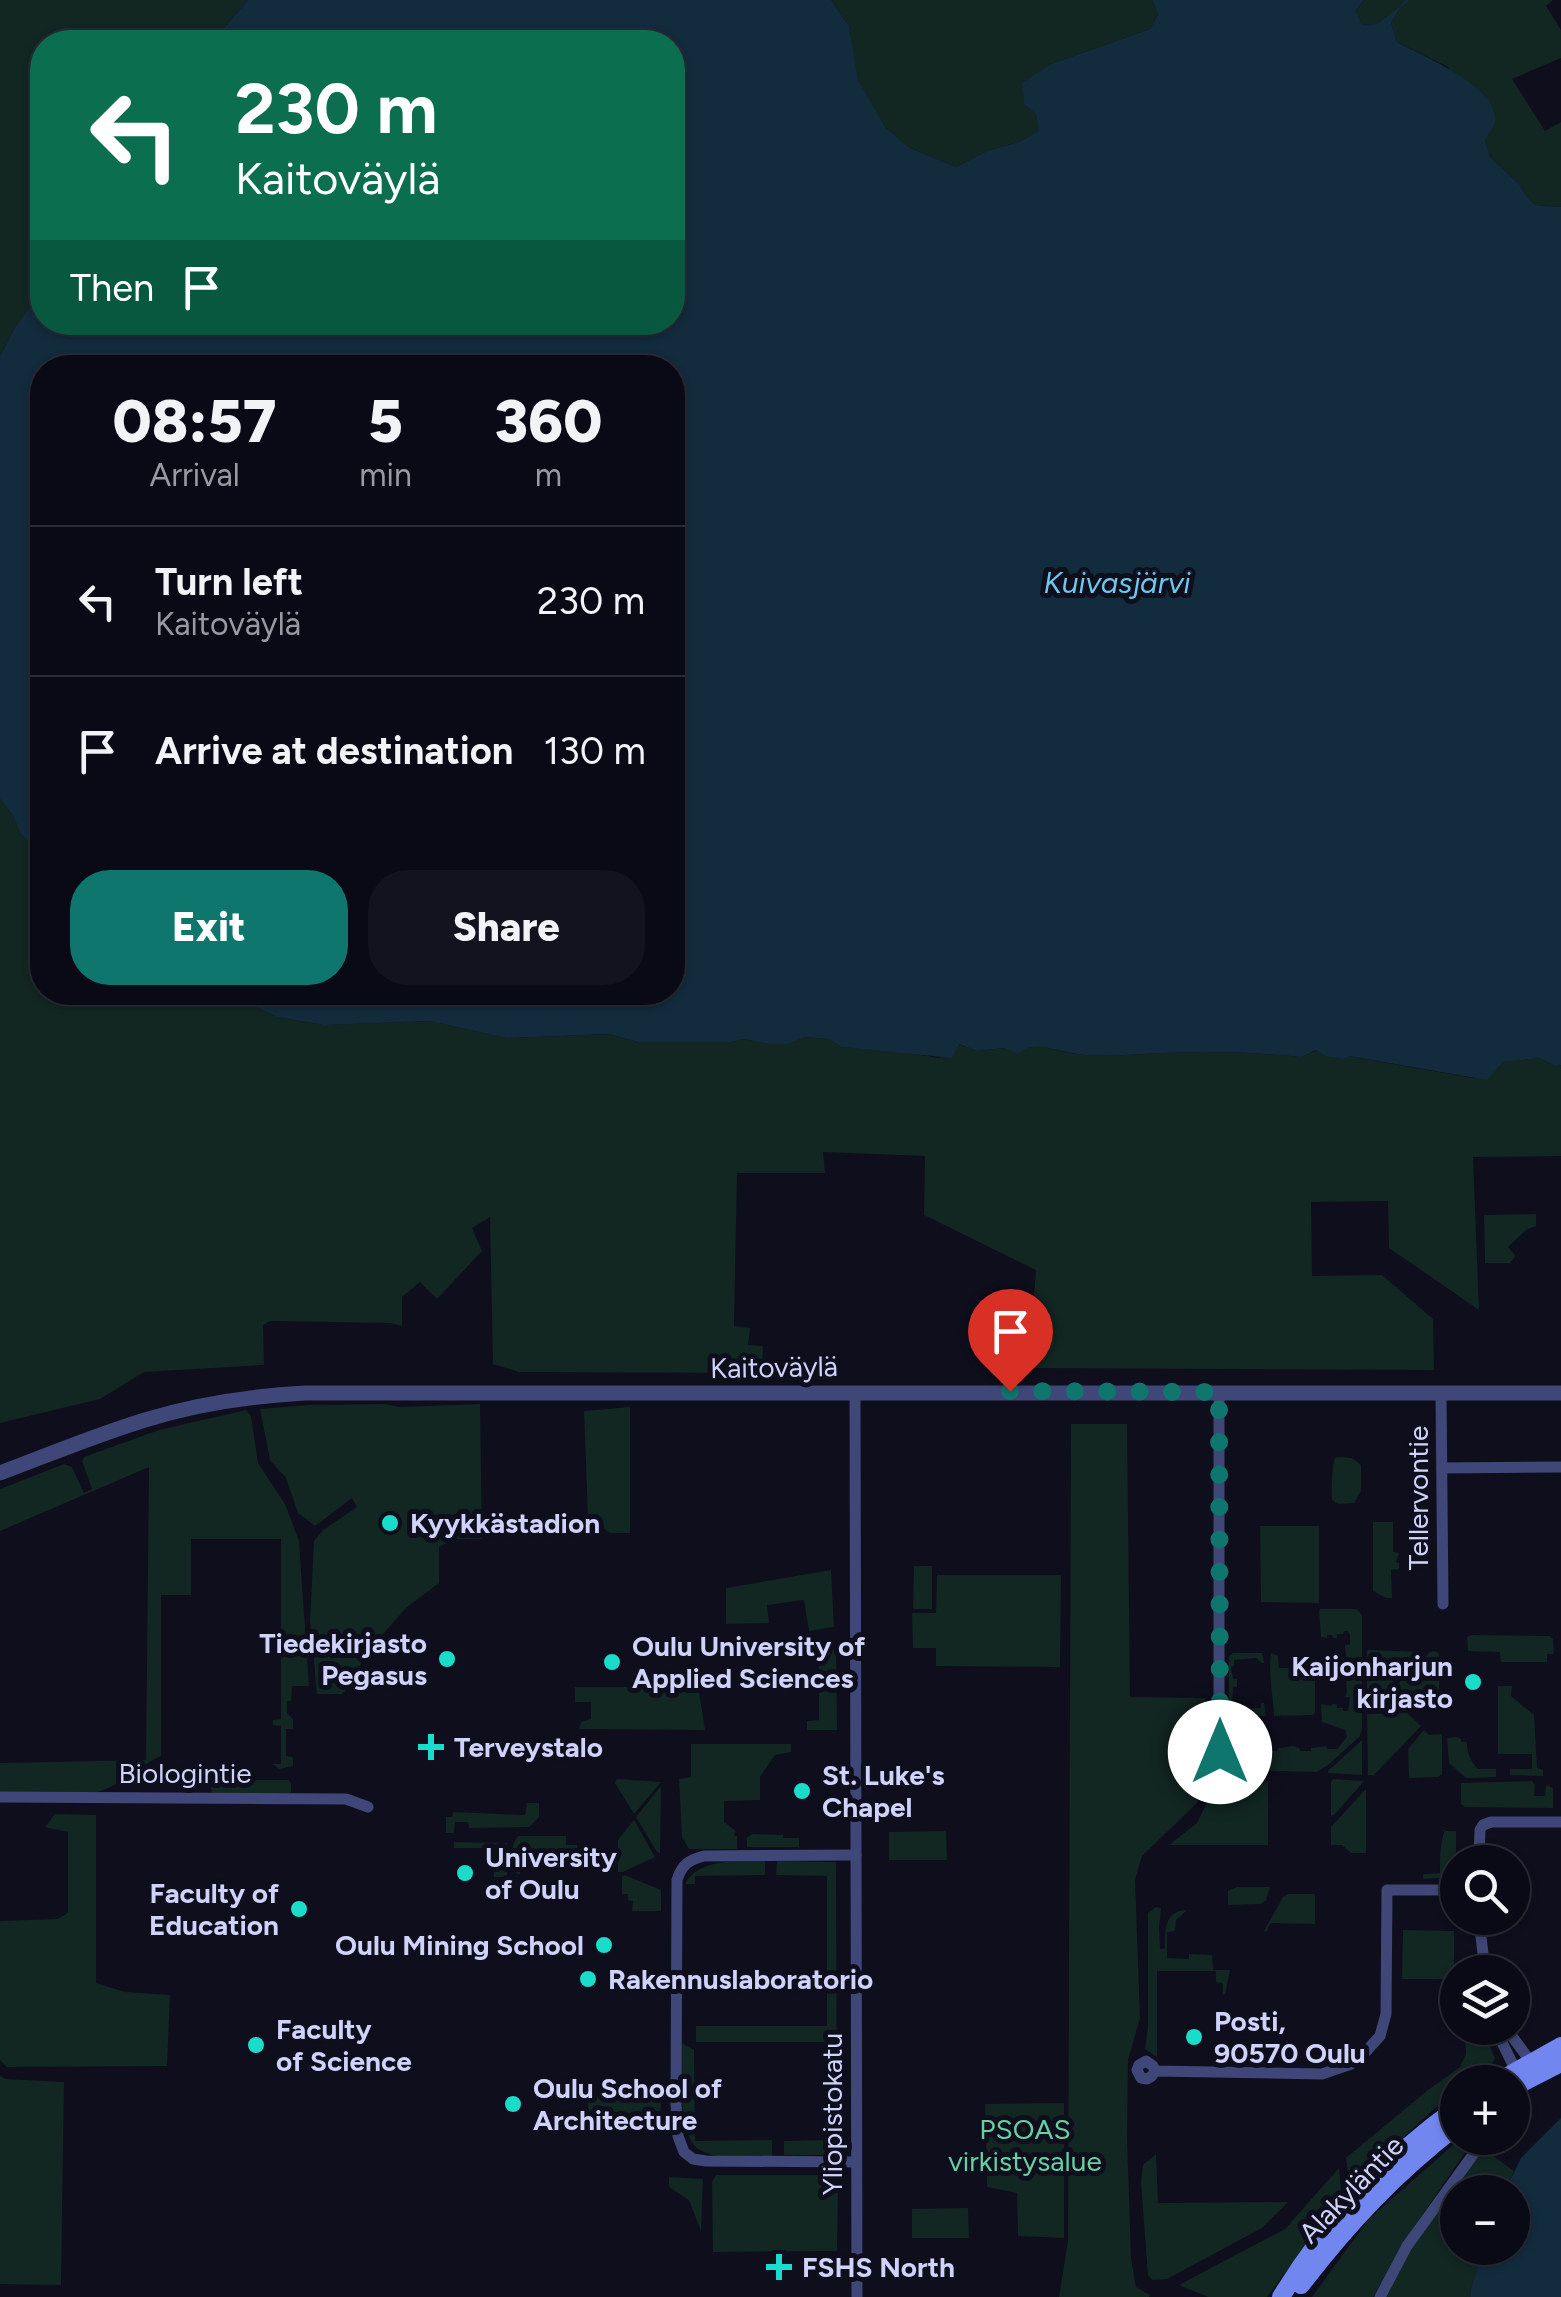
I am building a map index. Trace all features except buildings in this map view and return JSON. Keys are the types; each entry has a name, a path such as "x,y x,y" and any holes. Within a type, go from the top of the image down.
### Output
{"main road":[{"path":"1530,2076 1561,2046"},
{"path":"1530,2080 1561,2063"},
{"name":"Alakyläntie","path":"1281,2297 1324,2232 1372,2178 1440,2121"},
{"name":"Alakyläntie","path":"1292,2297 1351,2222 1413,2160 1440,2139"}],"street":[{"name":"Yliopistokatu","path":"855,1392 857,2297"},
{"path":"1219,1392 1220,1752"},
{"name":"Tellervontie","path":"1441,1392 1443,1604"},
{"name":"Kaitoväylä","path":"0,1473 147,1419 274,1395 1561,1392"},
{"path":"1442,1468 1561,1467"},
{"name":"Biologintie","path":"0,1798 346,1799 368,1808"},
{"path":"1480,1845 1480,1830 1491,1822 1561,1822"},
{"path":"856,1855 704,1856 680,1869 676,2049 678,2136 684,2152 693,2159 856,2162"},
{"path":"1154,2071 1322,2074 1352,2064 1380,2036 1386,2014 1388,1890 1440,1890"},
{"path":"1380,2297 1407,2246 1472,2155"}],"green space":[{"path":"0,0 248,0 222,30 30,30 30,307 0,356"},
{"path":"831,0 1152,0 1158,14 1150,29 1051,64 1036,114 1040,131 956,167 910,148 886,128 857,80 849,26"},
{"path":"1364,0 1553,0 1546,6 1561,30 1561,58 1512,79 1545,131 1561,122 1561,207 1535,205 1490,157 1448,67 1397,42 1391,23 1400,8 1377,24 1362,25 1356,10"},
{"path":"0,799 30,843 30,1005 251,1005 277,1017 324,1025 431,1021 506,1038 609,1034 638,1042 744,1039 789,1044 803,1037 828,1039 843,1047 939,1058 958,1044 977,1051 1004,1048 1018,1053 1039,1047 1098,1056 1213,1052 1301,1057 1317,1050 1325,1056 1348,1056 1473,1078 1503,1062 1540,1058 1561,1065 1561,1156 1473,1157 1479,1310 1389,1248 1388,1201 1311,1202 1312,1276 1382,1275 1433,1319 1434,1370 1028,1368 1036,1270 924,1215 925,1156 823,1152 825,1173 737,1173 734,1326 750,1328 748,1345 763,1346 762,1373 519,1372 493,1364 490,1217 472,1228 482,1251 437,1299 420,1282 402,1297 402,1326 270,1321 263,1325 264,1365 144,1372 100,1399 0,1423"},
{"path":"1536,1214 1536,1226 1508,1247 1516,1256 1510,1263 1485,1263 1484,1215"},
{"path":"480,1404 482,1539 455,1539 439,1547 439,1583 406,1608 383,1634 342,1694 317,1694 310,1621 314,1541 323,1530 357,1507 352,1498 315,1526 298,1513 286,1478 270,1460 260,1409"},
{"path":"630,1407 630,1533 610,1533 588,1517 584,1411"},
{"path":"246,1410 251,1416 258,1463 285,1504 299,1541 309,1686 292,1686 291,1701 287,1701 293,1729 286,1729 286,1756 293,1757 293,1766 279,1769 273,1764 281,1764 281,1726 273,1725 273,1720 281,1719 281,1539 191,1539 191,1595 161,1595 161,1756 97,1792 0,1792 0,1763 146,1760 149,1467 0,1531 0,1489 64,1464 72,1467 84,1493 92,1489 84,1457 159,1430"},
{"path":"1071,1424 1127,1424 1130,1697 1205,1698 1205,1767 1198,1802 1142,1856 1135,1880 1140,2018 1128,2060 1131,2258 1136,2287 1149,2297 1059,2297 1068,2241"},
{"path":"1340,1457 1352,1458 1361,1465 1361,1491 1354,1503 1338,1504 1332,1500 1334,1462"},
{"path":"1373,1522 1393,1522 1393,1552 1399,1553 1399,1569 1391,1570 1392,1598 1373,1591"},
{"path":"1260,1526 1319,1526 1319,1603 1261,1602"},
{"path":"914,1566 932,1566 932,1609 913,1609"},
{"path":"831,1570 834,1627 809,1631 804,1600 767,1605 769,1623 726,1624 726,1588"},
{"path":"937,1575 1061,1575 1060,1667 936,1666 936,1648 913,1648 912,1613 936,1613"},
{"path":"1357,1609 1362,1615 1360,1736 1316,1772 1247,1770 1244,1736 1230,1721 1259,1722 1259,1729 1254,1730 1254,1746 1272,1751 1293,1746 1300,1751 1326,1746 1337,1749 1347,1737 1345,1730 1322,1722 1321,1704 1337,1704 1337,1708 1348,1711 1345,1645 1350,1645 1350,1635 1344,1631 1337,1638 1321,1637 1319,1611"},
{"path":"1550,1636 1554,1654 1547,1654 1547,1662 1501,1662 1500,1652 1468,1651 1467,1637"},
{"path":"836,1642 837,1730 807,1730 807,1721 819,1720 819,1647 813,1646"},
{"path":"1367,1651 1423,1652 1367,1708"},
{"path":"1430,1652 1439,1654 1439,1691 1429,1691 1410,1709 1374,1708"},
{"path":"1233,1653 1262,1653 1264,1663 1256,1658 1234,1660 1231,1667 1237,1687 1233,1687 1232,1706 1251,1711 1264,1703 1266,1716 1229,1716 1229,1657"},
{"path":"1271,1653 1278,1656 1279,1668 1315,1668 1313,1715 1274,1716"},
{"path":"691,1673 696,1673 705,1730 579,1729 581,1722 591,1719 591,1702 575,1702 575,1687 648,1687 649,1681 690,1686"},
{"path":"1498,1686 1512,1686 1511,1696 1534,1715 1537,1768 1543,1770 1543,1776 1510,1775 1510,1769 1532,1769 1532,1754 1498,1754"},
{"path":"1407,1713 1421,1726 1374,1775 1368,1775 1367,1714"},
{"path":"1424,1730 1429,1735 1442,1734 1442,1774 1409,1778 1408,1749"},
{"path":"1447,1738 1467,1742 1478,1769 1496,1769 1496,1777 1466,1778 1449,1763"},
{"path":"1362,1740 1362,1775 1328,1773 1328,1771"},
{"path":"691,1744 791,1744 791,1752 775,1755 760,1777 760,1800 724,1801 724,1822 736,1831 737,1849 689,1849 682,1837 679,1779 691,1777"},
{"path":"617,1779 661,1782 634,1814 615,1783"},
{"path":"288,1780 291,1791 212,1793 210,1783"},
{"path":"1247,1780 1268,1783 1268,1845 1169,1845 1197,1823 1214,1788"},
{"path":"1364,1781 1331,1816 1331,1782"},
{"path":"1532,1781 1534,1796 1545,1796 1546,1785 1553,1788 1553,1808 1461,1804 1461,1783"},
{"path":"661,1786 660,1853 636,1817"},
{"path":"1366,1789 1366,1853 1351,1853 1342,1845 1331,1845 1331,1827"},
{"path":"527,1803 539,1803 539,1817 529,1827 469,1828 468,1822 455,1822 454,1833 446,1833 446,1817 452,1817 453,1812 525,1815"},
{"path":"55,1814 96,1815 96,1983 125,1992 170,1995 167,2066 7,2067 0,2060 0,1921 58,1919 68,1913 68,1832 45,1827"},
{"path":"634,1820 655,1857 618,1872 618,1840"},
{"path":"1445,1830 1456,1831 1456,1845 1441,1844"},
{"path":"946,1831 947,1860 889,1860 889,1832"},
{"path":"752,1834 799,1838 799,1847 747,1847 747,1838"},
{"path":"518,1836 566,1836 566,1845 577,1845 577,1854 520,1854 517,1874 511,1855"},
{"path":"454,1842 507,1843 507,1876 520,1877 494,1877 493,1848 454,1848"},
{"path":"765,1861 765,1875 695,1876 695,1884 685,1884 691,1875 710,1865"},
{"path":"777,1861 836,1862 837,2155 784,2155 784,2141 827,2140 826,2042 696,2042 696,2026 827,2026 827,1876 776,1875"},
{"path":"1440,1873 1440,1878 1423,1879 1423,1874"},
{"path":"625,1875 661,1890 661,1911 632,1911 633,1901 628,1900 628,1894 622,1894"},
{"path":"1237,1887 1270,1887 1261,1904 1228,1905 1228,1891"},
{"path":"1315,1894 1315,1924 1271,1923 1264,1931 1283,1897"},
{"path":"1161,1908 1160,1949 1165,1948 1166,1928 1170,1918 1187,1910 1176,1920 1175,1931 1167,1932 1167,1958 1212,1955 1213,1970 1230,1970 1223,1995 1223,1983 1216,1982 1216,1971 1157,1971 1157,2057 1145,2049 1148,1913"},
{"path":"1403,1930 1454,1935 1454,1955 1440,1955 1440,1979 1402,1979"},
{"path":"682,2043 694,2050 695,2141 772,2140 772,2156 716,2156 692,2143 682,2101"},
{"path":"1466,2045 1490,2045 1495,2059 1492,2065 1461,2065"},
{"path":"0,2076 64,2082 61,2285 0,2284"},
{"path":"1440,2081 1440,2105 1350,2186 1346,2158"},
{"path":"588,2091 661,2099 660,2132 596,2130 588,2124"},
{"name":"PSOAS virkistysalue","path":"1064,2103 1064,2238 1018,2236 1017,2193 987,2187 985,2104"},
{"path":"1156,2154 1158,2203 1288,2202 1262,2228 1167,2279 1153,2280 1148,2276 1141,2182 1143,2165"},
{"path":"1442,2155 1463,2155 1450,2175 1440,2175 1440,2189 1373,2297 1312,2297 1368,2220"},
{"path":"1477,2155 1492,2155 1514,2171 1512,2175 1463,2175"},
{"path":"1339,2168 1342,2198 1267,2297 1208,2297 1179,2285 1285,2229"},
{"path":"716,2175 827,2175 838,2184 837,2251 713,2252 712,2182"},
{"path":"669,2177 703,2179 701,2231 689,2200 669,2187"},
{"path":"1440,2207 1440,2265 1478,2265 1470,2297 1384,2297 1410,2249"},
{"path":"968,2208 969,2238 912,2238 912,2209"}],"water":[{"name":"Kuivasjärvi","path":"248,0 831,0 849,26 858,80 886,128 910,148 956,167 1039,131 1036,114 1024,104 1022,83 1051,64 1150,29 1158,14 1152,0 1364,0 1356,10 1362,25 1377,24 1402,5 1391,23 1397,42 1449,69 1485,96 1496,122 1485,140 1490,157 1535,205 1561,207 1561,1065 1540,1058 1503,1062 1487,1080 1349,1056 1325,1056 1316,1050 1301,1057 1214,1052 1098,1056 1039,1047 1018,1054 1004,1048 977,1051 959,1044 952,1058 842,1047 828,1039 804,1037 789,1044 744,1039 638,1042 609,1034 506,1038 430,1021 324,1025 277,1017 251,1005 685,1005 685,355 30,355 30,843 0,799 0,356 30,307 30,335 685,335 685,30 222,30"},
{"path":"1561,2118 1561,2297 1470,2297 1478,2265 1530,2265 1530,2175 1512,2175 1521,2158 1530,2155 1530,2149"}],"waterway":[{"path":"1402,5 1408,0"}],"place":[{"name":"Kyykkästadion","path":"390,1523"},
{"name":"Tiedekirjasto Pegasus","path":"447,1659"},
{"name":"Oulu University of Applied Sciences","path":"612,1662"},
{"name":"Kaijonharjun kirjasto","path":"1473,1682"},
{"name":"Terveystalo","path":"431,1747"},
{"name":"St. Luke's Chapel","path":"802,1791"},
{"name":"University of Oulu","path":"465,1873"},
{"name":"Faculty of Education","path":"299,1909"},
{"name":"Oulu Mining School","path":"604,1945"},
{"name":"Rakennuslaboratorio","path":"588,1979"},
{"name":"Posti, 90570 Oulu","path":"1194,2037"},
{"name":"Faculty of Science","path":"256,2045"},
{"name":"Oulu School of Architecture","path":"513,2104"},
{"name":"FSHS North","path":"779,2267"}],"route":[{"path":"1010,1391 1219,1392 1220,1752"}]}
